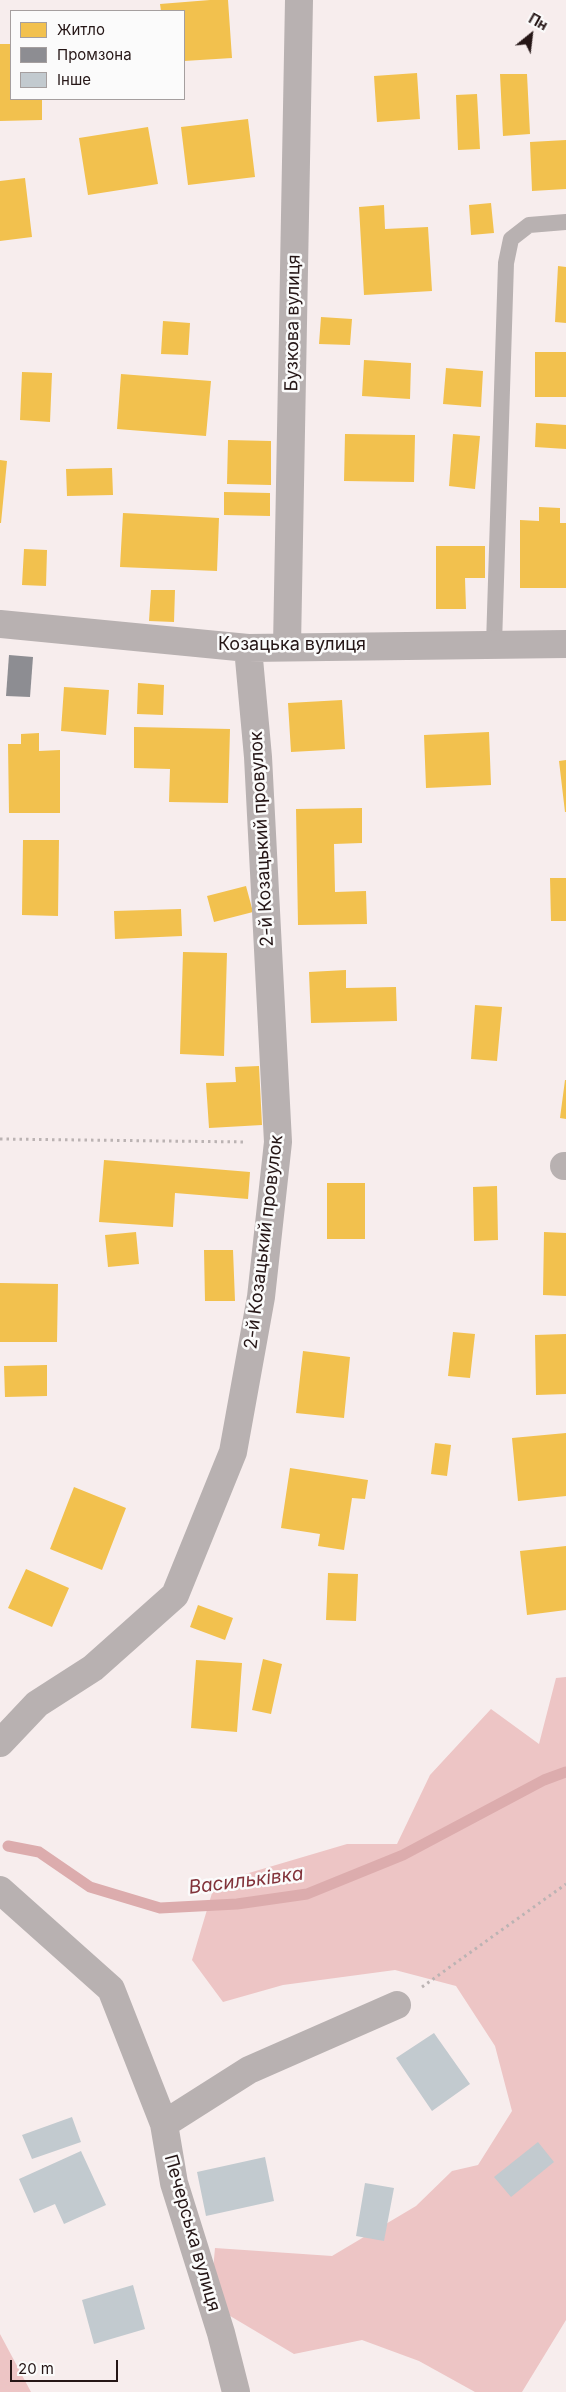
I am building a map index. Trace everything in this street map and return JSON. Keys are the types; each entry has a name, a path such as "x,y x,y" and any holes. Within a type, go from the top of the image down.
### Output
{"street":[{"name":"Бузкова вулиця","path":"287,646 299,0"},
{"name":"Козацька вулиця","path":"0,624 248,648 287,646 566,644"},
{"name":"2-й Козацький провулок","path":"0,1743 37,1704 93,1668 175,1595 233,1452 261,1297 278,1142 259,767 248,648"},
{"path":"0,1890 111,1989 164,2124 249,2070 397,2005"},
{"name":"Печерська вулиця","path":"164,2124 174,2183 221,2333 236,2392"}],"lane":[{"path":"494,644 506,263 512,239 529,225 566,222"}],"path":[{"path":"0,1139 278,1142"},
{"path":"397,2005 566,1884"}],"shaded area":[{"path":"566,1677 566,2320 522,2392 475,2392 419,2361 362,2340 294,2354 210,2304 215,2248 332,2256 416,2206 452,2171 478,2165 512,2111 495,2046 456,1986 395,1970 283,1985 223,2002 192,1960 215,1883 347,1844 397,1844 430,1775 491,1709 539,1744 556,1678"},
{"path":"0,2334 31,2392 0,2392"}],"building: Житло":[{"path":"228,0 232,58 185,61 185,10 161,10 160,4"},
{"path":"0,44 10,44 10,100 42,100 42,120 0,121"},
{"path":"417,73 420,119 377,122 374,76"},
{"path":"500,74 527,74 530,134 503,136"},
{"path":"477,94 480,149 458,150 456,95"},
{"path":"248,119 255,177 188,185 181,127"},
{"path":"148,127 158,184 88,195 79,138"},
{"path":"566,140 566,189 532,191 530,142"},
{"path":"25,178 32,237 0,241 0,181"},
{"path":"491,203 494,233 471,235 469,205"},
{"path":"384,205 385,229 428,227 432,291 364,295 359,207"},
{"path":"558,266 566,267 566,323 555,322"},
{"path":"321,317 352,319 350,345 319,344"},
{"path":"163,321 190,323 188,355 161,354"},
{"path":"535,352 566,352 566,397 535,397"},
{"path":"364,360 411,363 410,399 362,396"},
{"path":"446,368 483,371 481,407 443,404"},
{"path":"22,372 52,373 50,422 20,420"},
{"path":"121,374 211,381 206,436 117,429"},
{"path":"536,423 566,425 566,449 535,447"},
{"path":"345,434 415,435 414,482 344,481"},
{"path":"453,434 480,436 475,489 449,486"},
{"path":"228,440 271,441 271,485 227,484"},
{"path":"0,460 7,461 1,523 0,523"},
{"path":"112,468 113,495 67,496 66,469"},
{"path":"224,492 270,493 270,516 224,515"},
{"path":"539,507 560,508 560,523 566,523 566,588 520,588 520,520 539,521"},
{"path":"123,513 219,518 217,571 120,567"},
{"path":"436,546 485,546 485,578 465,578 466,609 436,609"},
{"path":"24,549 47,550 46,586 22,585"},
{"path":"151,590 175,590 174,622 149,621"},
{"path":"138,683 164,685 163,715 137,714"},
{"path":"64,687 109,690 106,735 61,731"},
{"path":"342,700 345,749 291,752 288,703"},
{"path":"134,727 230,729 228,803 169,802 170,769 134,768"},
{"path":"489,732 491,785 426,788 424,735"},
{"path":"39,733 39,751 60,750 60,813 9,813 8,744 21,744 21,734"},
{"path":"566,760 566,812 565,812 559,761"},
{"path":"362,808 362,843 334,844 335,892 366,891 367,924 298,925 296,809"},
{"path":"23,840 59,840 58,916 22,915"},
{"path":"550,878 566,878 566,921 551,921"},
{"path":"246,886 253,912 214,922 207,896"},
{"path":"181,909 182,936 115,939 114,911"},
{"path":"183,952 227,953 224,1056 180,1054"},
{"path":"346,970 346,988 396,987 397,1021 311,1023 309,972"},
{"path":"475,1005 502,1007 497,1061 471,1059"},
{"path":"259,1066 262,1125 209,1128 206,1083 236,1082 235,1067"},
{"path":"566,1080 566,1119 560,1118"},
{"path":"104,1160 250,1172 248,1199 175,1193 173,1227 99,1222"},
{"path":"327,1183 365,1183 365,1239 327,1239"},
{"path":"497,1186 498,1240 474,1241 473,1187"},
{"path":"136,1232 139,1264 108,1267 105,1235"},
{"path":"544,1232 566,1233 566,1296 543,1295"},
{"path":"204,1250 233,1250 235,1301 205,1301"},
{"path":"0,1283 58,1284 57,1342 0,1342"},
{"path":"453,1332 475,1334 470,1378 448,1376"},
{"path":"566,1334 566,1394 536,1395 535,1335"},
{"path":"303,1351 350,1357 344,1418 296,1413"},
{"path":"47,1365 47,1396 5,1397 4,1366"},
{"path":"566,1433 566,1496 518,1501 512,1438"},
{"path":"435,1443 451,1445 447,1476 431,1474"},
{"path":"290,1468 368,1480 365,1499 352,1498 344,1550 318,1546 320,1534 281,1528"},
{"path":"74,1487 126,1508 102,1570 50,1549"},
{"path":"566,1546 566,1610 527,1615 520,1551"},
{"path":"26,1569 69,1588 52,1627 8,1608"},
{"path":"328,1573 358,1574 356,1621 326,1620"},
{"path":"198,1605 233,1618 225,1640 190,1627"},
{"path":"263,1659 282,1664 271,1714 252,1710"},
{"path":"196,1660 242,1663 237,1732 191,1728"}],"building: Промзона":[{"path":"9,655 33,657 30,697 6,696"}],"building: Інше":[{"path":"434,2033 470,2084 432,2111 396,2058"},
{"path":"72,2117 81,2142 32,2159 22,2135"},
{"path":"538,2142 554,2162 511,2197 494,2177"},
{"path":"81,2151 106,2205 64,2224 55,2204 34,2213 19,2179"},
{"path":"265,2157 274,2201 206,2216 197,2172"},
{"path":"365,2183 394,2188 384,2241 356,2236"},
{"path":"133,2285 145,2329 94,2344 82,2300"}],"waterway":[{"name":"Васильківка","path":"8,1846 39,1852 90,1887 160,1908 237,1904 307,1894 403,1855 544,1780 566,1772"}]}
